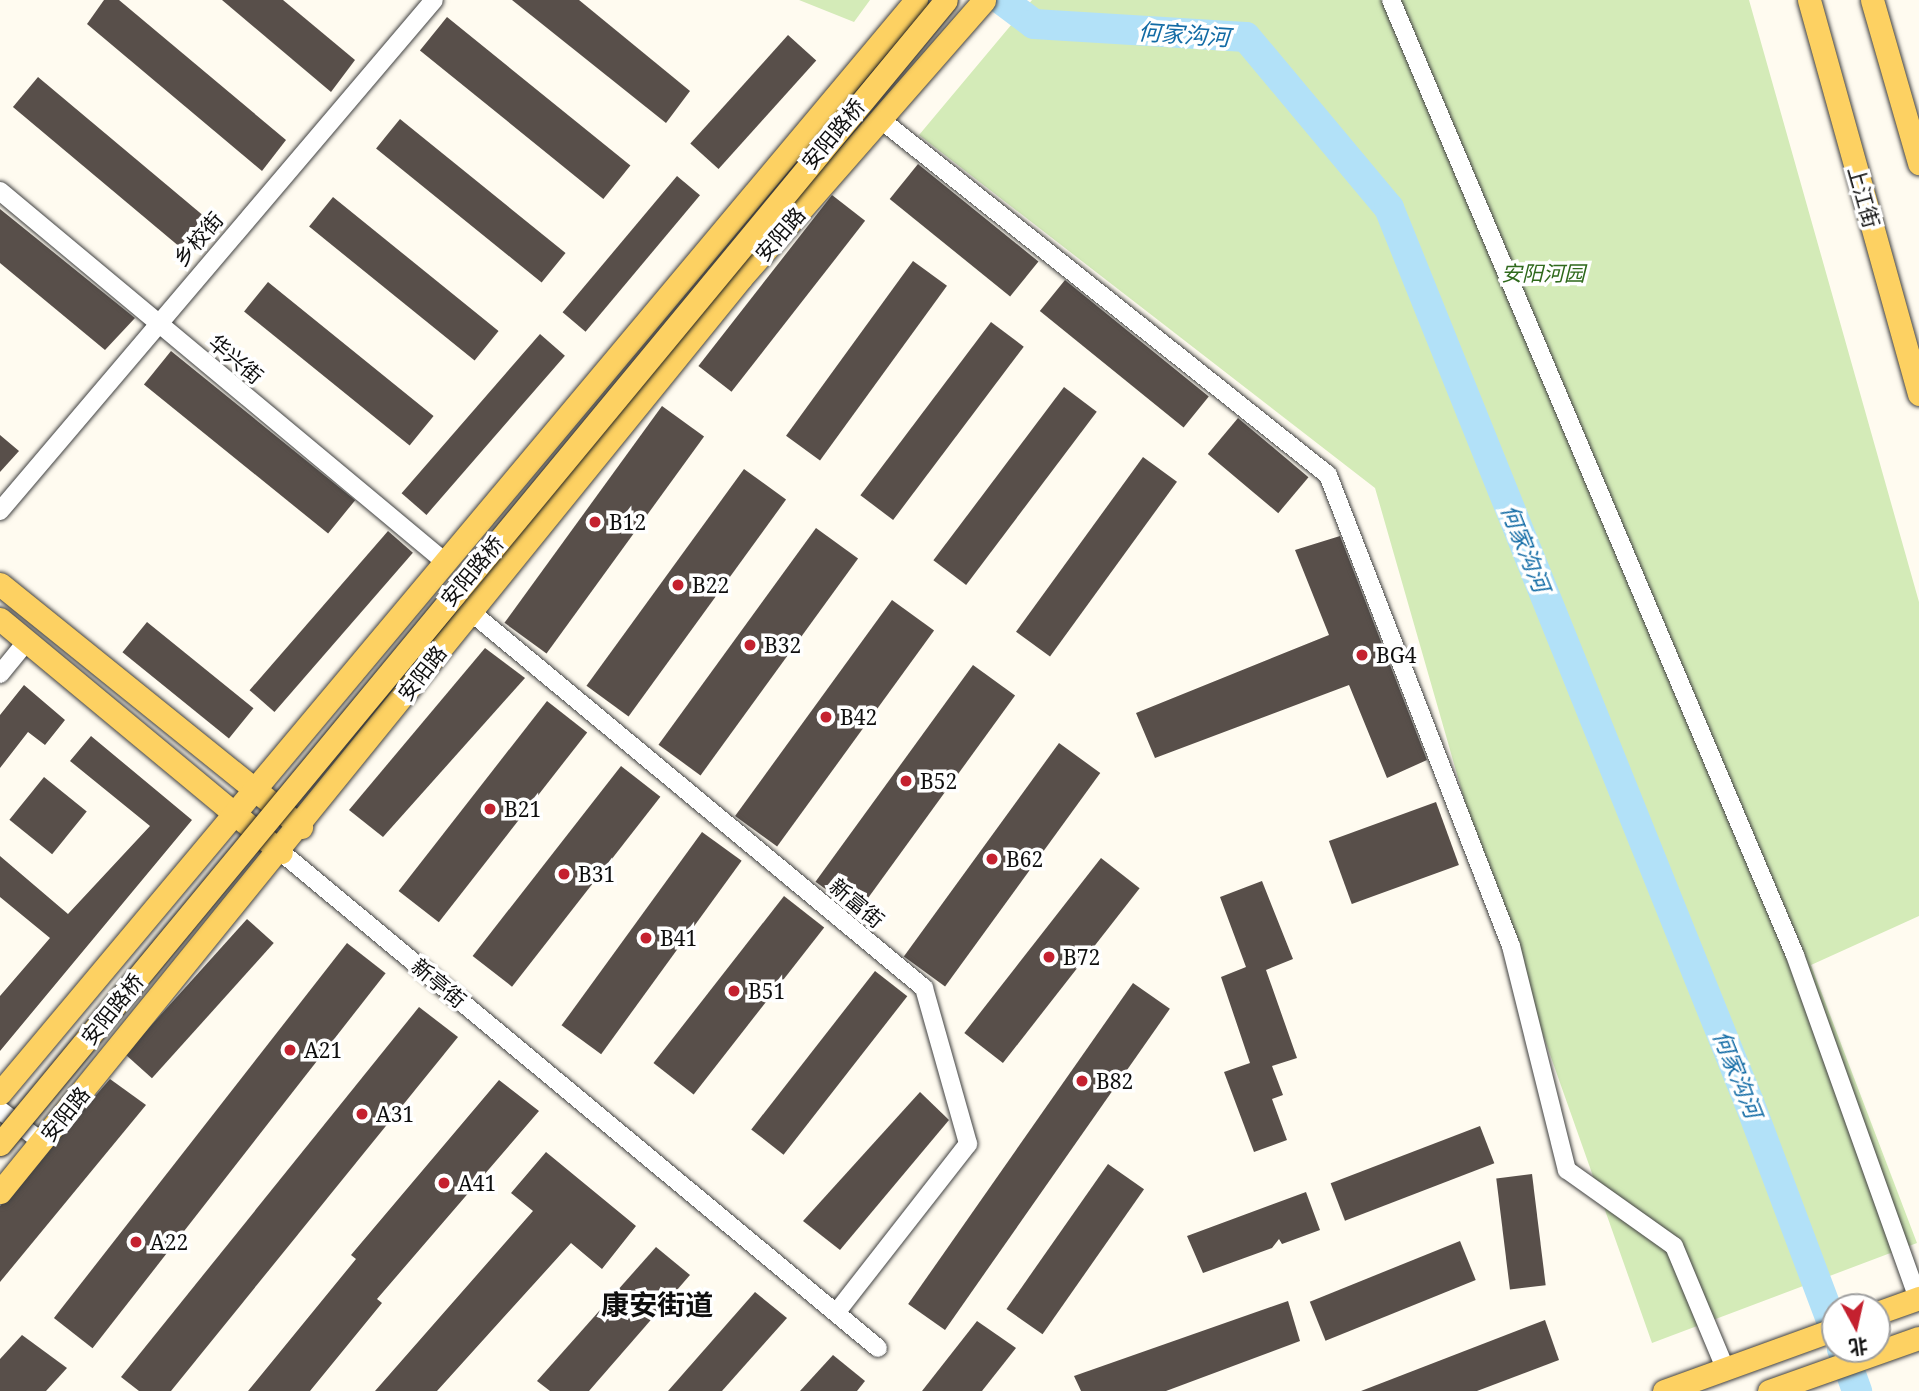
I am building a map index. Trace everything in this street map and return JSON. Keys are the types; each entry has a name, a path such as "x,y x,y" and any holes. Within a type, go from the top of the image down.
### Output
{"main road":[{"path":"0,1093 916,0"},
{"name":"安阳路桥","path":"0,1144 946,0"},
{"name":"安阳路","path":"0,1192 281,852 741,278 984,0"},
{"name":"上江街","path":"1810,0 1919,394"},
{"path":"1872,0 1919,163"},
{"path":"0,583 301,827"},
{"name":"新亭街","path":"0,619 237,811 281,852"},
{"path":"1891,1308 1919,1298"},
{"path":"1664,1391 1821,1334"},
{"path":"1769,1391 1910,1341"}],"street":[{"name":"乡校街","path":"0,511 157,322 434,0"},
{"path":"1391,0 1795,954 1919,1298"},
{"path":"880,119 1328,475 1511,946 1567,1170 1674,1246 1725,1368"},
{"name":"华兴街","path":"0,191 444,561"},
{"name":"新富街","path":"471,612 924,988 968,1144 836,1313"},
{"path":"0,674 27,641"},
{"name":"新亭街","path":"281,852 878,1348"},
{"path":"0,1110 41,1142"}],"green space":[{"path":"799,0 870,0 854,22"},
{"name":"安阳河园","path":"1032,0 1749,0 1919,602 1919,916 1811,965 1917,1243 1652,1343 1483,865 1375,488 919,135"}],"building":[{"path":"104,0 119,0 286,140 262,171 87,24"},
{"path":"222,0 283,0 355,60 331,92"},
{"path":"512,0 579,0 690,91 666,123"},
{"path":"447,17 630,166 603,199 420,50"},
{"path":"788,35 816,60 719,169 690,143"},
{"path":"38,77 214,225 189,255 13,107"},
{"path":"400,119 566,253 542,283 376,149"},
{"path":"918,164 1038,262 1010,297 890,199"},
{"path":"677,176 700,195 586,332 563,312"},
{"path":"832,195 865,221 731,392 698,366"},
{"path":"333,197 499,331 475,361 309,227"},
{"path":"0,209 135,318 105,350 0,263"},
{"path":"913,261 947,286 820,460 786,436"},
{"path":"1065,280 1209,396 1184,428 1040,311"},
{"path":"268,282 434,416 410,446 244,312"},
{"path":"991,322 1024,347 893,520 860,495"},
{"path":"540,334 565,356 426,515 402,493"},
{"path":"171,351 355,500 328,534 144,384"},
{"path":"1064,387 1097,412 966,585 933,560"},
{"name":"B12","path":"662,406 704,437 547,653 504,623"},
{"path":"1238,418 1308,477 1278,513 1208,454"},
{"path":"0,435 19,451 0,472"},
{"path":"1143,457 1177,482 1050,656 1016,632"},
{"name":"B22","path":"744,469 786,500 629,716 586,686"},
{"name":"B32","path":"816,528 858,559 701,775 658,745"},
{"path":"388,531 413,553 274,712 250,690"},
{"path":"1340,536 1427,760 1387,778 1349,685 1155,758 1136,713 1329,635 1295,550"},
{"name":"B42","path":"892,600 934,631 777,847 735,816"},
{"path":"147,622 253,708 229,739 122,652"},
{"path":"485,648 525,678 383,837 349,810"},
{"name":"B52","path":"973,665 1015,696 858,912 815,882"},
{"path":"24,685 65,720 45,745 28,732 0,768 0,715"},
{"name":"B21","path":"547,701 587,732 439,922 399,891"},
{"path":"91,736 192,820 0,1051 0,996 50,938 0,897 0,856 68,914 150,826 70,761"},
{"name":"B62","path":"1059,743 1100,773 945,987 904,957"},
{"name":"B31","path":"621,766 660,797 512,987 473,956"},
{"path":"44,777 87,812 52,854 9,820"},
{"path":"1436,802 1459,865 1352,904 1329,841"},
{"name":"B41","path":"702,832 742,861 601,1054 562,1025"},
{"name":"B72","path":"1101,858 1140,888 1003,1063 964,1033"},
{"path":"1262,881 1293,959 1266,970 1297,1058 1272,1066 1283,1095 1272,1099 1287,1140 1254,1152 1224,1072 1250,1063 1221,977 1246,967 1220,897"},
{"name":"B51","path":"784,896 824,927 694,1094 653,1063"},
{"path":"247,919 274,943 152,1078 125,1054"},
{"path":"347,943 386,973 93,1348 54,1318"},
{"path":"875,971 907,996 784,1155 751,1129"},
{"path":"1133,983 1170,1009 945,1330 908,1304"},
{"path":"419,1007 458,1037 171,1391 139,1391 121,1377"},
{"path":"110,1079 146,1105 0,1282 0,1206"},
{"name":"A41","path":"499,1080 539,1111 377,1299 382,1303 310,1391 248,1391 356,1259 351,1255"},
{"path":"920,1092 949,1120 840,1250 803,1221"},
{"path":"1480,1126 1494,1163 1345,1221 1331,1183"},
{"path":"546,1152 636,1226 602,1269 571,1243 437,1391 375,1391 533,1211 511,1193"},
{"path":"1108,1164 1144,1189 1043,1334 1006,1309"},
{"path":"1532,1174 1546,1285 1510,1290 1496,1178"},
{"path":"1306,1192 1320,1230 1282,1244 1279,1239 1272,1248 1203,1273 1187,1236"},
{"path":"1460,1241 1476,1280 1326,1341 1310,1302"},
{"path":"656,1247 690,1275 589,1391 550,1391 537,1381"},
{"path":"755,1292 787,1318 722,1391 668,1391"},
{"path":"1288,1301 1300,1341 1166,1391 1081,1391 1074,1376"},
{"path":"1545,1320 1559,1360 1477,1391 1361,1391"},
{"path":"977,1321 1016,1348 982,1391 922,1391"},
{"path":"22,1335 67,1368 46,1391 0,1391 0,1359"},
{"path":"833,1355 865,1381 857,1391 800,1391"}],"waterway":[{"name":"何家沟河","path":"1002,0 1034,24 1246,37 1389,208 1749,1102 1821,1294"},
{"name":"何家沟河","path":"1847,1363 1857,1391"}],"place":[{"name":"B12","path":"595,522"},
{"name":"B22","path":"678,585"},
{"name":"B32","path":"750,645"},
{"name":"BG4","path":"1362,655"},
{"name":"B42","path":"826,717"},
{"name":"B52","path":"906,781"},
{"name":"B21","path":"490,809"},
{"name":"B62","path":"992,859"},
{"name":"B31","path":"564,874"},
{"name":"B41","path":"646,938"},
{"name":"B72","path":"1049,957"},
{"name":"B51","path":"734,991"},
{"name":"A21","path":"290,1050"},
{"name":"B82","path":"1082,1081"},
{"name":"A31","path":"362,1114"},
{"name":"A41","path":"444,1183"},
{"name":"A22","path":"136,1242"}],"district":[{"name":"康安街道","path":"657,1304"}]}
